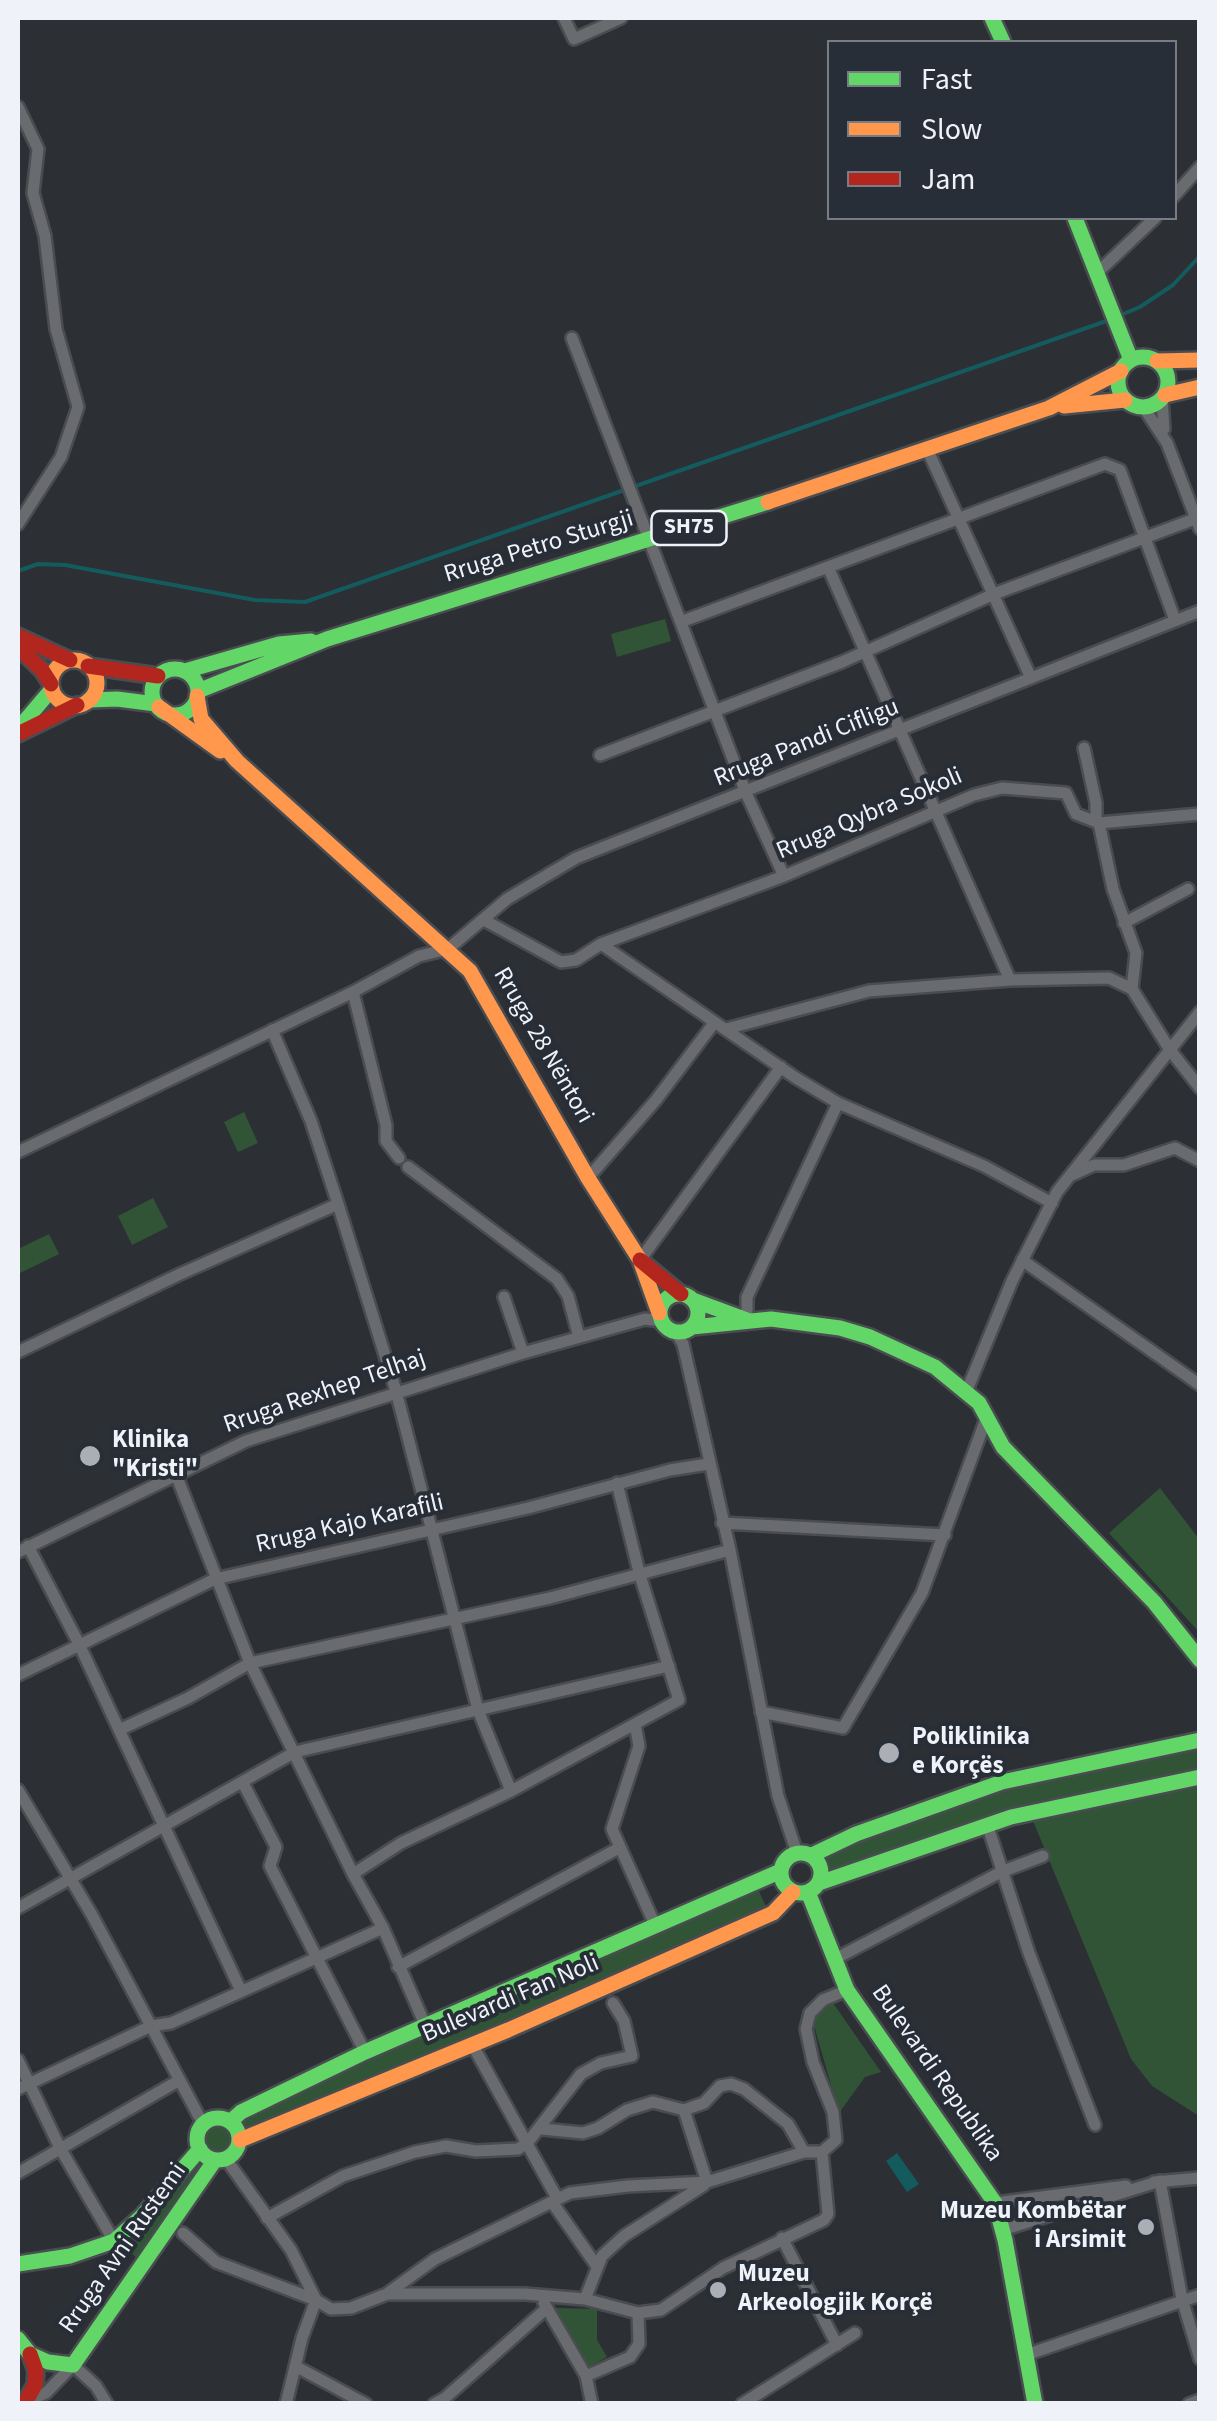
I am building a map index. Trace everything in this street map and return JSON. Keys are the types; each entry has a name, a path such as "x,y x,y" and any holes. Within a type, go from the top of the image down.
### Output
{"main road":[{"path":"1076,220 1110,301 1126,359 1118,386 1125,400 1144,408 1164,397 1200,387"},
{"path":"1126,359 1200,360"},
{"name":"Rruga Petro Sturgji","path":"198,693 224,678 283,659 327,639 652,540 1049,408 1126,359"},
{"path":"1157,361 1168,376 1164,397"},
{"name":"Rruga Petro Sturgji","path":"1049,408 1125,400"},
{"name":"SH75","path":"18,636 88,666 158,676 171,669 186,671"},
{"name":"Rruga Petro Sturgji","path":"186,671 279,644 327,639"},
{"path":"18,647 42,670 60,701 83,703"},
{"path":"18,731 51,687 54,670 70,660"},
{"path":"18,731 83,703 96,682 88,666"},
{"path":"186,671 193,677 198,693"},
{"path":"158,676 153,690 158,706"},
{"name":"SH75","path":"83,703 117,698 158,706 172,714 194,705 198,693"},
{"name":"Rruga 28 Nëntori","path":"198,693 201,719 237,761 470,971 588,1178 640,1260 660,1317"},
{"name":"Rruga 28 Nëntori","path":"158,706 198,738 237,761"},
{"name":"Rruga 28 Nëntori","path":"640,1260 687,1297 747,1320"},
{"path":"670,1295 687,1297 698,1309 684,1330 660,1317 662,1302 670,1295"},
{"name":"Rruga 28 Nëntori","path":"684,1330 747,1320 808,1323 870,1337 935,1367 967,1390 1003,1447 1154,1602 1200,1660"},
{"path":"805,1854 821,1868 807,1889 785,1885 781,1871 788,1857 967,1792 1200,1740"},
{"name":"Bulevardi Fan Noli","path":"240,2140 773,1913 807,1889 988,1824 1200,1777"},
{"name":"Bulevardi Fan Noli","path":"202,2124 221,2117 230,2121 241,2112 365,2052 781,1871"},
{"name":"Bulevardi Republika","path":"807,1889 848,1990 995,2203 1035,2404"},
{"path":"200,2149 221,2159 236,2152 240,2140 230,2121"},
{"path":"18,2264 70,2256 114,2241 142,2216 200,2149 198,2134 202,2124"},
{"name":"Rruga Avni Rustemi","path":"30,2354 48,2362 73,2365 221,2159"},
{"path":"18,2253 52,2258"},
{"path":"18,2339 30,2354 36,2371 35,2385 24,2402"}],"street":[{"path":"564,18 574,39 620,18"},
{"path":"18,107 38,149 33,193 44,236 56,329 78,407 61,457 18,524"},
{"path":"1177,193 1200,167"},
{"path":"1098,272 1153,220"},
{"path":"572,338 746,793 784,876"},
{"path":"1164,397 1167,443"},
{"path":"600,755 868,651 994,594 1198,522 1167,443 1144,408"},
{"path":"928,451 1031,678"},
{"path":"682,621 1104,464 1120,470 1175,620"},
{"path":"828,567 1010,980"},
{"name":"Rruga Pandi Cifligu","path":"18,1152 353,992 419,956 448,949 508,899 576,858 1200,611"},
{"path":"1084,748 1098,822 1136,954 1132,988"},
{"name":"Rruga Qybra Sokoli","path":"484,920 561,962 576,960 601,944 784,876 936,809 1002,788 1066,793 1076,814 1098,822"},
{"path":"1098,822 1200,814"},
{"path":"1124,923 1188,889"},
{"path":"601,944 838,1103 984,1166 1052,1203"},
{"path":"726,1029 870,991 1010,980 1109,978 1132,988 1170,1050 1195,1073 1200,1088"},
{"path":"353,992 386,1125 386,1142 404,1163 557,1280 568,1296 580,1337"},
{"path":"967,1390 1022,1260 1052,1203 1200,1012"},
{"path":"588,1178 656,1100 714,1023"},
{"path":"272,1030 311,1122 338,1204 396,1391 478,1710 511,1791"},
{"path":"640,1260 781,1067"},
{"path":"747,1320 747,1297 838,1103"},
{"path":"1070,1175 1094,1165 1124,1165 1175,1148 1200,1161"},
{"path":"18,1352 338,1204"},
{"path":"1022,1260 1200,1385"},
{"path":"504,1297 524,1353"},
{"name":"Rruga Rexhep Telhaj","path":"23,1549 175,1472 246,1441 396,1391 660,1317"},
{"path":"684,1330 682,1344 730,1550 778,1796 805,1854"},
{"path":"761,1712 842,1728 922,1593 986,1419"},
{"name":"Rruga Kajo Karafili","path":"18,1675 216,1579 708,1464"},
{"path":"175,1472 250,1663 383,1928 426,2027"},
{"path":"353,1874 401,1844 511,1791 679,1700 616,1483"},
{"path":"722,1524 945,1535"},
{"path":"23,1549 79,1644 241,1991"},
{"path":"119,1730 250,1663 550,1598 730,1550"},
{"path":"18,1908 295,1752 669,1666"},
{"path":"635,1724 639,1746 613,1823 619,1848 656,1927"},
{"path":"243,1783 276,1847 270,1866 365,2052"},
{"path":"18,1790 72,1879 202,2124"},
{"path":"988,1824 1095,2125"},
{"path":"398,1967 619,1848"},
{"path":"834,1960 1002,1872 1042,1856"},
{"path":"23,2086 152,2026 171,2023 383,1928"},
{"path":"183,2233 216,2262 339,2310 387,2294 435,2259 570,2193 707,2182 804,2152 822,2152 836,2140 833,2112 813,2062 806,2029 810,2013 823,2000 848,1990"},
{"path":"267,2218 342,2176 416,2152 446,2146 476,2151 518,2148 528,2142 542,2129 581,2074 601,2063 632,2056 624,2021 613,2002"},
{"path":"472,2044 528,2142 554,2200 596,2265"},
{"path":"18,2060 23,2086 114,2241"},
{"path":"18,2172 178,2082"},
{"path":"542,2129 582,2133 627,2110 653,2102 684,2110 704,2103 720,2086 731,2084 744,2089 788,2124 804,2152"},
{"path":"684,2110 707,2182"},
{"path":"387,2294 539,2296 585,2299 638,2313 661,2310 723,2268 824,2220 828,2214 822,2152"},
{"path":"221,2159 290,2250 316,2300 286,2404"},
{"path":"995,2203 1200,2178"},
{"path":"585,2299 602,2256 624,2236 707,2182"},
{"path":"1002,2230 1160,2182"},
{"path":"1160,2182 1182,2300 1200,2359"},
{"path":"782,2238 837,2346"},
{"path":"1026,2355 1200,2294"},
{"path":"539,2296 586,2376 592,2404"},
{"path":"434,2404 546,2308"},
{"path":"586,2376 630,2358 639,2344 638,2313"},
{"path":"742,2404 855,2334"},
{"path":"73,2365 96,2386 108,2404"},
{"name":"Rruga Avni Rustemi","path":"24,2402 46,2393 73,2365"},
{"path":"295,2366 359,2402"},
{"path":"1190,2404 1200,2400"}],"green space":[{"path":"665,619 671,641 617,657 611,634"},
{"path":"244,1112 258,1143 238,1152 224,1122"},
{"path":"153,1198 168,1227 132,1245 118,1216"},
{"path":"49,1234 59,1254 18,1274 18,1249"},
{"path":"1160,1488 1199,1539 1199,1632 1109,1533"},
{"path":"1199,1743 1200,1774 1002,1816 825,1879 816,1856 964,1796"},
{"path":"1199,1784 1199,2116 1152,2086 1131,2059 1033,1821"},
{"path":"757,1887 768,1911 216,2155 142,2263 118,2241 203,2143 201,2136 208,2125 223,2122 229,2126 248,2112"},
{"path":"831,2000 881,2072 865,2077 839,2113 813,2022"},
{"path":"555,2308 597,2309 597,2340 607,2357 589,2367"}],"water":[{"path":"897,2153 919,2184 907,2192 886,2161"}],"waterway":[{"path":"1121,315 1173,285 1200,256"},
{"path":"18,571 38,564 65,565 255,600 305,602 1112,319"}],"traffic: fast":[{"path":"992,18 1002,40"},
{"path":"1076,220 1131,360"},
{"path":"1143,357 1161,364 1168,382 1161,400 1143,407 1125,400 1118,382 1125,364 1143,357"},
{"path":"198,691 327,639 768,502"},
{"path":"185,671 279,644 311,641"},
{"path":"175,669 191,676 198,692 191,708 175,715 159,708 152,692 159,676 175,669"},
{"path":"18,729 52,689"},
{"path":"89,700 156,704"},
{"path":"679,1294 692,1300 698,1313 692,1326 679,1332 666,1326 660,1313 666,1300 679,1294"},
{"path":"693,1300 747,1320"},
{"path":"692,1327 771,1319 840,1328 870,1337 935,1367 979,1403 1003,1447 1154,1602 1200,1660"},
{"path":"812,1855 856,1834 1002,1782 1200,1740"},
{"path":"819,1883 1011,1817 1200,1777"},
{"path":"801,1853 815,1859 821,1873 815,1887 801,1893 787,1887 781,1873 787,1859 801,1853"},
{"path":"231,2121 241,2112 365,2052 781,1871"},
{"path":"808,1892 847,1990 995,2203 1035,2404"},
{"path":"218,2118 233,2124 239,2139 233,2154 218,2160 203,2154 197,2139 203,2124 218,2118"},
{"path":"18,2264 70,2256 114,2241 142,2216 200,2149"},
{"path":"18,2339 30,2354 48,2362 73,2365 215,2160"}],"traffic: slow":[{"path":"1157,361 1200,360"},
{"path":"768,502 1049,408 1121,371"},
{"path":"1165,395 1200,387"},
{"path":"1064,406 1125,400"},
{"path":"74,660 90,667 97,683 90,699 74,706 58,699 51,683 58,667 74,660"},
{"path":"197,696 201,719 237,761 470,971 588,1178 640,1260 659,1313"},
{"path":"159,707 220,751"},
{"path":"240,2140 508,2030 773,1913 793,1892"}],"traffic: jam":[{"path":"18,636 70,660"},
{"path":"18,647 51,684"},
{"path":"88,666 158,676"},
{"path":"18,734 77,705"},
{"path":"640,1260 681,1294"},
{"path":"26,2401 35,2385 36,2371 30,2354"}],"place":[{"name":"Klinika \"Kristi\"","path":"90,1456"},
{"name":"Poliklinika e Korçës","path":"889,1753"},
{"name":"Muzeu Kombëtar i Arsimit","path":"1146,2227"},
{"name":"Muzeu Arkeologjik Korçë","path":"718,2290"}]}
